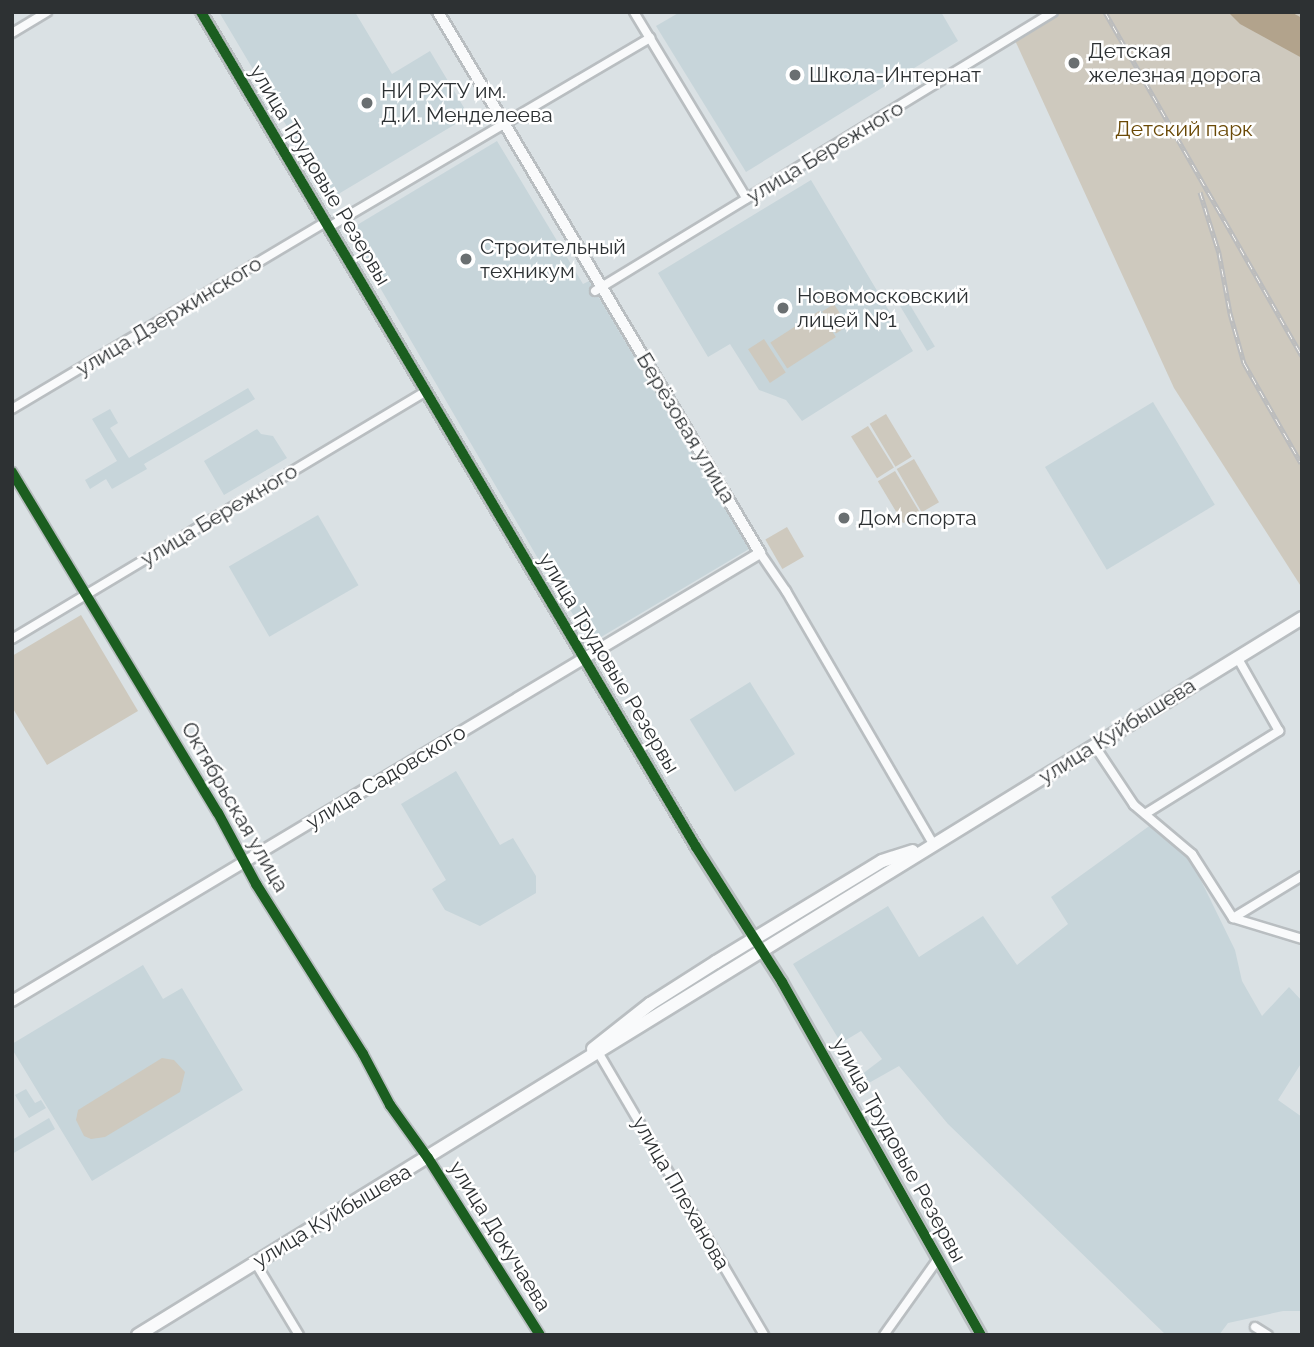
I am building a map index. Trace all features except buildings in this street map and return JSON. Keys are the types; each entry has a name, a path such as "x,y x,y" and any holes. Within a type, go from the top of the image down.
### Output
{"main road":[{"name":"улица Куйбышева","path":"138,1335 598,1052 882,861 933,844 1302,618"},
{"path":"558,1077 650,1004 759,944"}],"street":[{"path":"12,33 47,12"},
{"name":"улица Трудовые Резервы","path":"201,12 583,659 696,847 759,944 981,1335"},
{"name":"Берёзовая улица","path":"438,12 506,124 599,289 760,553 782,584 933,844"},
{"path":"634,12 747,198"},
{"name":"улица Бережного","path":"599,289 1053,12"},
{"name":"улица Дзержинского","path":"12,409 650,38"},
{"name":"улица Бережного","path":"12,639 426,391"},
{"name":"Октябрьская улица","path":"12,472 219,813 277,919 363,1054 390,1105 428,1158"},
{"name":"улица Садовского","path":"12,1001 760,553"},
{"path":"1145,814 1279,731 1237,657"},
{"path":"1094,745 1134,805 1192,854 1233,918 1302,939"},
{"path":"1233,918 1302,876"},
{"name":"улица Плеханова","path":"598,1052 764,1335"},
{"name":"улица Докучаева","path":"428,1158 540,1335"},
{"path":"884,1335 938,1259"},
{"path":"256,1262 299,1335"},
{"path":"1255,1327 1268,1335"}],"shaded area":[{"name":"НИ РХТУ им. Д.И. Менделеева","path":"219,12 355,12 392,74 430,51 469,116 330,199"},
{"name":"Школа-Интернат","path":"680,12 941,12 958,41 746,172 656,26"},
{"path":"1228,12 1291,12 1302,18 1302,58 1240,24"},
{"path":"497,141 583,284 589,281 749,549 591,643 540,562 347,231"},
{"name":"Новомосковский лицей №1","path":"811,180 913,351 802,421 786,400 759,390 730,344 708,357 658,273"},
{"path":"904,295 935,346 927,351 896,300"},
{"path":"248,388 255,399 144,464 147,469 112,489 106,479 90,489 85,480 117,461 92,419 110,409 118,423 110,428 129,458"},
{"path":"1153,402 1215,505 1107,570 1045,467"},
{"path":"257,429 261,434 273,436 287,458 224,495 204,461"},
{"path":"318,515 358,585 269,637 229,566"},
{"path":"750,682 795,754 735,792 690,720"},
{"path":"456,771 500,845 513,838 536,876 536,893 480,926 445,910 432,889 446,880 401,804"},
{"path":"1152,824 1189,856 1235,950 1242,981 1262,1016 1289,987 1302,1001 1302,1062 1278,1100 1302,1117 1302,1311 1283,1311 1228,1323 1219,1335 1166,1335 948,1124 899,1066 867,1084 861,1075 882,1059 861,1031 841,1043 793,964 888,906 919,957 983,916 1017,965 1068,924 1051,897"},
{"path":"143,965 163,999 182,988 243,1090 92,1181 12,1049 12,1044"},
{"path":"26,1089 35,1103 41,1100 46,1108 29,1118 15,1095"},
{"path":"49,1118 55,1129 12,1154 12,1140"}],"green space":[{"name":"Детский парк","path":"1053,12 1302,12 1302,588 1174,388 1013,36"},
{"path":"834,304 848,326 836,333 822,311"},
{"path":"819,311 836,337 787,369 770,343"},
{"path":"764,339 786,373 770,383 748,349"},
{"path":"886,414 912,457 895,467 870,424"},
{"path":"868,426 894,468 877,478 851,437"},
{"path":"914,459 939,502 922,512 897,469"},
{"path":"895,471 920,513 903,523 878,481"},
{"path":"787,527 804,556 782,569 765,540"},
{"path":"81,615 138,711 47,765 12,707 12,656"},
{"path":"162,1058 174,1060 185,1072 180,1092 105,1137 91,1139 84,1136 76,1120 78,1110"}],"railway":[{"path":"1105,12 1302,356"},
{"path":"1200,192 1219,253 1230,313 1244,363 1301,463"}],"cycle path":[{"path":"201,12 696,847 782,982 981,1335"},
{"path":"12,472 218,813 256,884 363,1054 390,1105 428,1158 540,1335"}],"place":[{"name":"Детская железная дорога","path":"1074,63"},
{"name":"Школа-Интернат","path":"795,75"},
{"name":"НИ РХТУ им. Д.И. Менделеева","path":"367,103"},
{"name":"Строительный техникум","path":"466,259"},
{"name":"Новомосковский лицей №1","path":"783,308"},
{"name":"Дом спорта","path":"844,518"}]}
